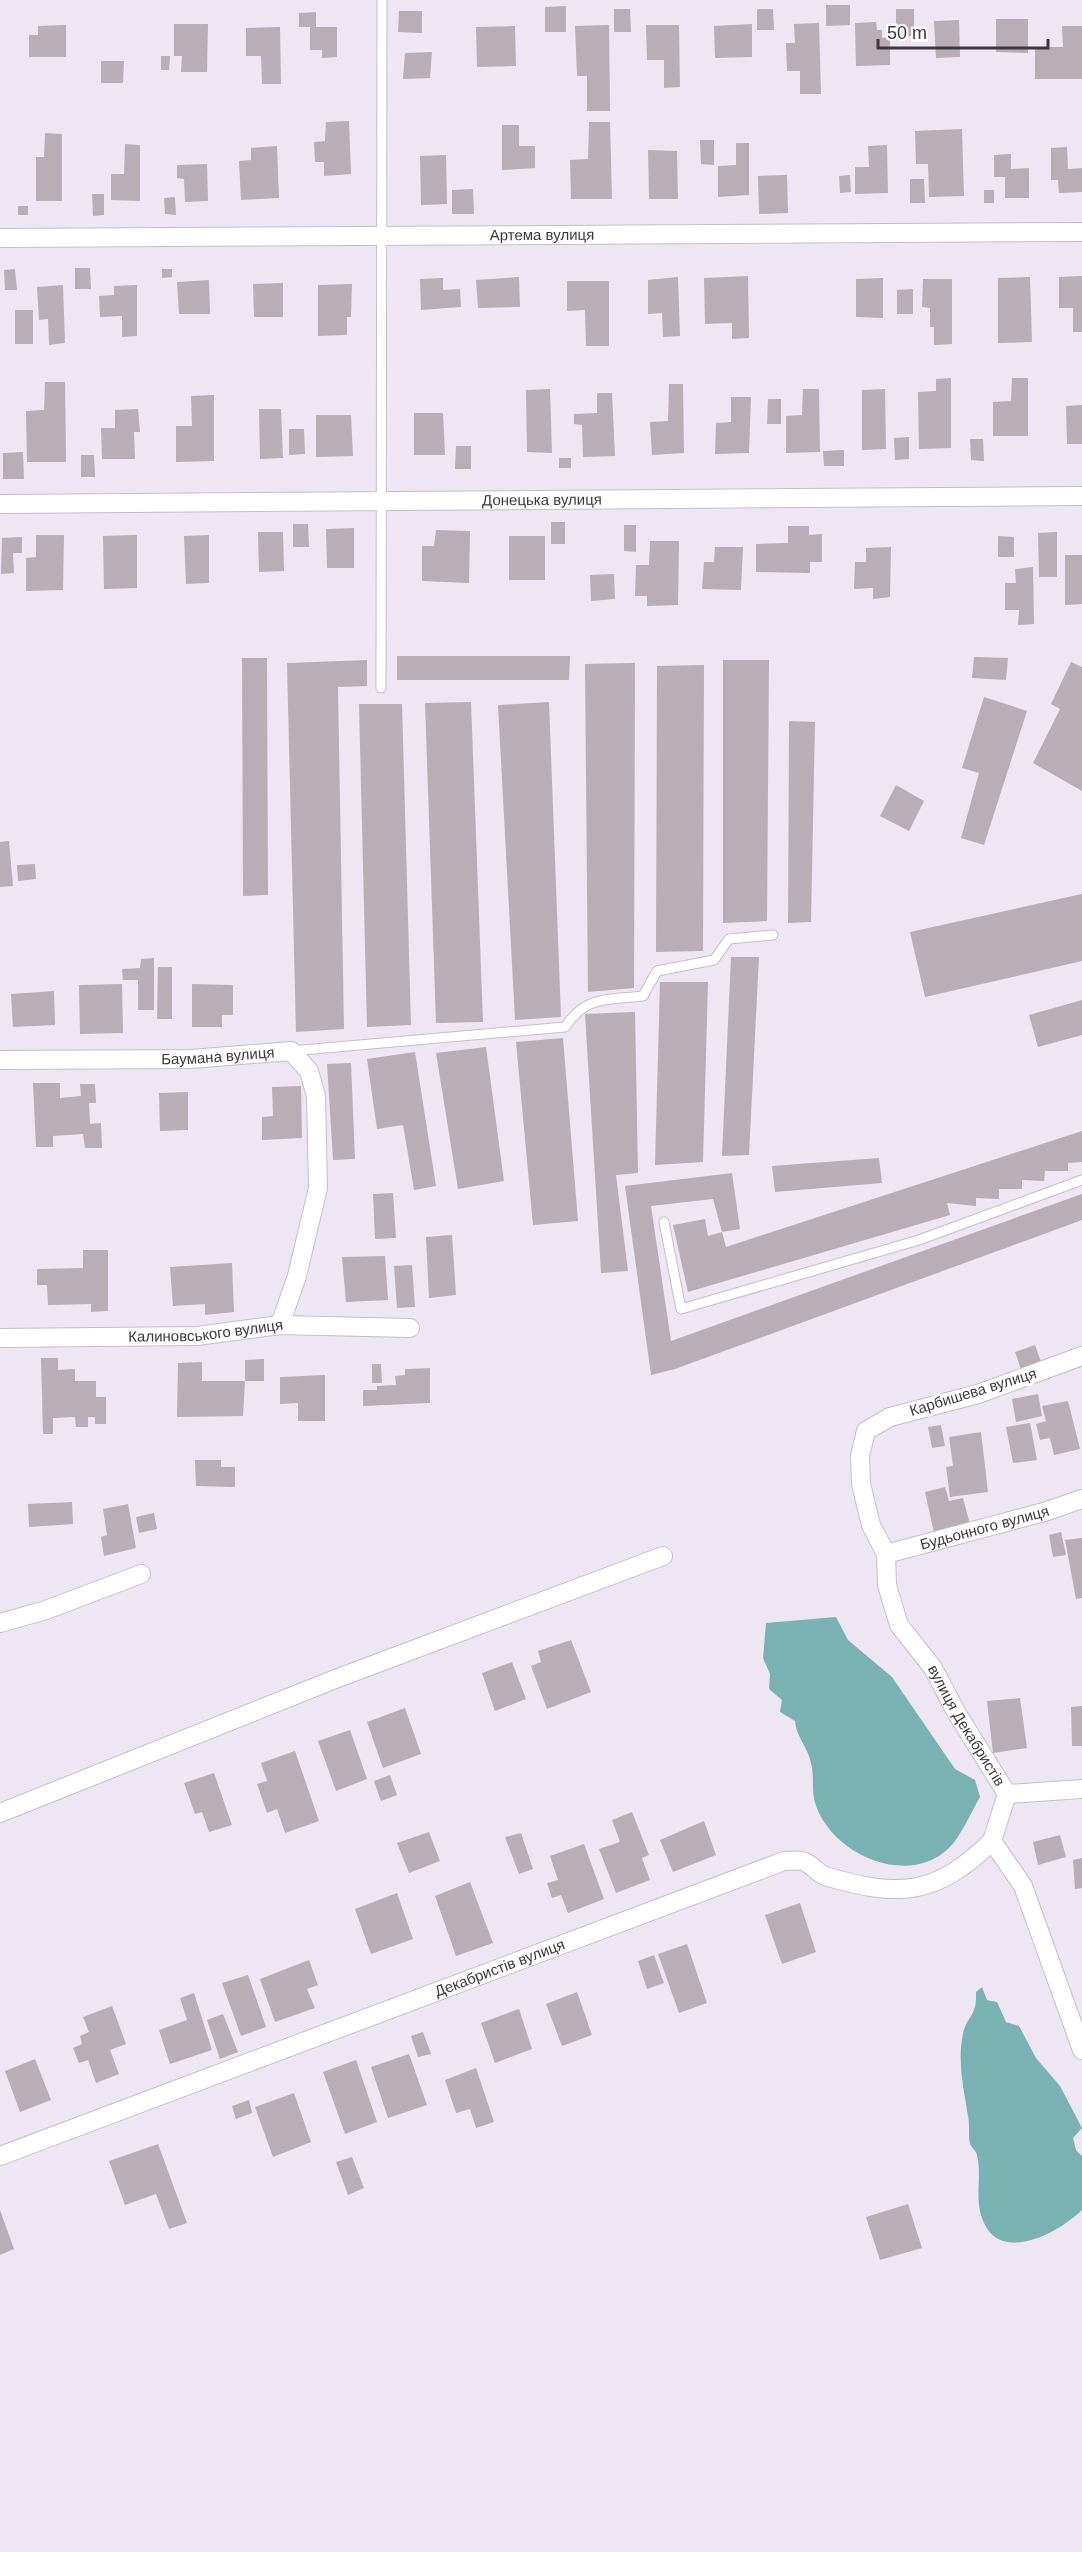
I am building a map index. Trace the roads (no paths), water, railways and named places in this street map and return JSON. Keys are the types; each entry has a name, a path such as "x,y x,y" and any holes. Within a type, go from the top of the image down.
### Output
{"street":[{"name":"Артема вулиця","path":"0,238 1082,232"},
{"name":"Донецька вулиця","path":"0,504 1082,496"},
{"name":"Баумана вулиця","path":"0,1060 191,1059 291,1051 309,1071 316,1096 318,1188 297,1276 280,1325"},
{"name":"Калиновського вулиця","path":"0,1338 197,1336 280,1325 410,1328"},
{"name":"Карбишева вулиця","path":"866,1431 890,1417 978,1394 1082,1356"},
{"name":"вулиця Декабристів","path":"866,1431 860,1456 861,1484 871,1525 886,1554 887,1585 899,1625 933,1668 956,1712 1007,1794 992,1841"},
{"name":"Будьонного вулиця","path":"886,1554 1044,1512 1082,1498"},
{"path":"0,1813 338,1678 663,1556"},
{"path":"0,1623 46,1610 141,1574"},
{"path":"1007,1794 1082,1789"},
{"path":"992,1841 1023,1886 1082,2050"},
{"name":"Декабристів вулиця","path":"0,2156 784,1861 804,1861 820,1874 857,1885 897,1890 936,1883 967,1866 992,1841"}],"lane":[{"path":"381,688 382,0"},
{"path":"291,1051 565,1027 574,1013 589,1002 644,996 657,971 714,960 729,939 772,935"},
{"path":"664,1222 681,1309 919,1240 1082,1180"}]}
